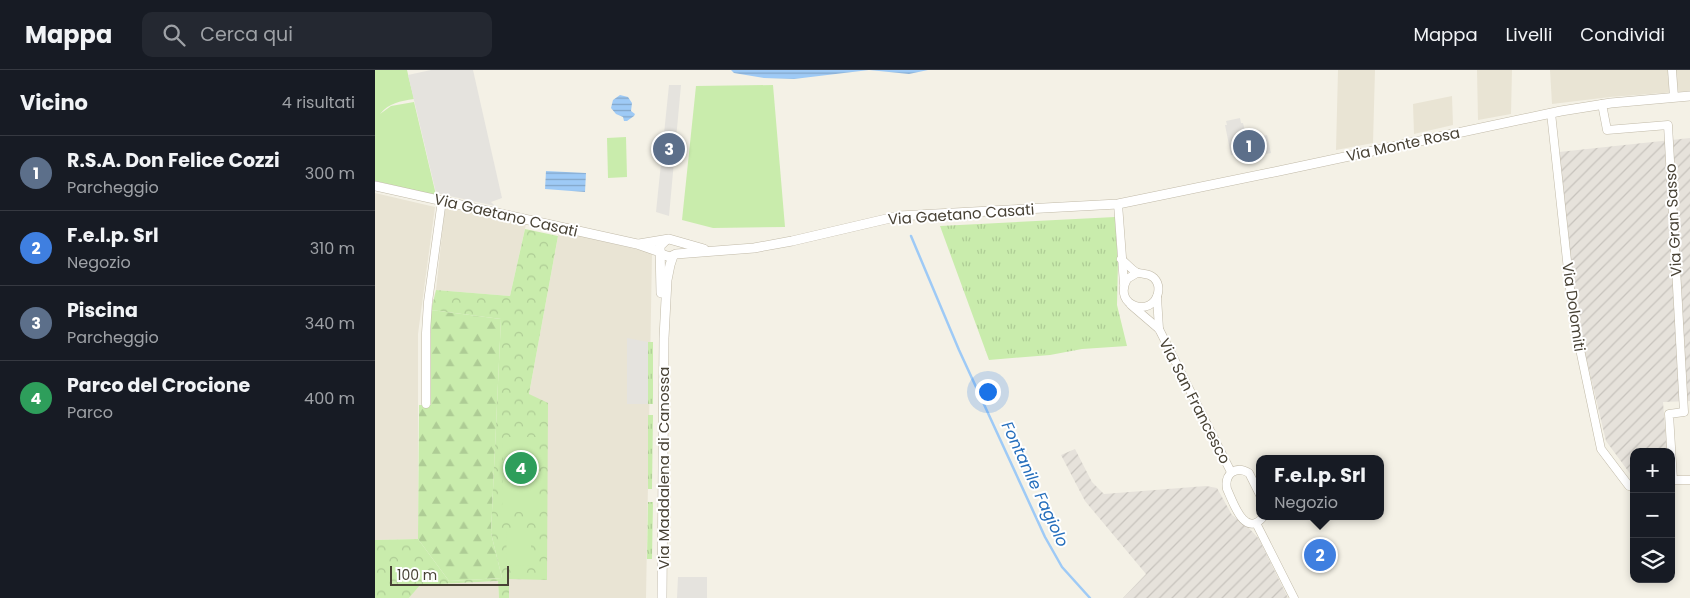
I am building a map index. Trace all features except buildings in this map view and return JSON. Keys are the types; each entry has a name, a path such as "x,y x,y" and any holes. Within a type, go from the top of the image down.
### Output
{"street":[{"path":"1671,70 1674,97"},
{"name":"Via Monte Rosa","path":"1118,204 1551,112 1602,104 1690,96"},
{"name":"Via Gran Sasso","path":"1602,104 1607,130 1668,125 1684,412 1669,414 1670,448"},
{"name":"Via Dolomiti","path":"1551,112 1573,316 1601,449 1630,485"},
{"name":"Via Gaetano Casati","path":"375,186 637,244 667,257 753,248 792,241 899,216 1118,204"},
{"path":"426,404 428,302 442,200"},
{"path":"1118,204 1124,295 1131,305 1142,307 1148,306 1157,297"},
{"path":"660,253 660,246 670,240 678,248 675,255"},
{"name":"Via Gaetano Casati","path":"637,244 670,240 697,248 717,251"},
{"name":"Via Maddalena di Canossa","path":"660,253 664,338"},
{"name":"Via Maddalena di Canossa","path":"662,598 664,338 667,280 670,265 675,255"},
{"name":"Via San Francesco","path":"1121,259 1137,273 1148,274 1153,277 1158,288 1159,329"},
{"path":"1124,284 1127,279 1137,273"},
{"name":"Via San Francesco","path":"1131,305 1159,329 1231,472"},
{"name":"Via San Francesco","path":"1256,488 1249,473 1240,470 1231,472 1228,476 1226,484 1240,516 1246,522 1256,523 1294,598"},
{"path":"1675,482 1690,480"},
{"path":"1256,523 1259,520"}],"shaded area":[{"path":"431,70 473,70 502,198 491,202 495,206 436,193 408,75"},
{"path":"1338,70 1375,70 1373,143 1336,150"},
{"path":"1477,70 1512,70 1511,114 1478,120"},
{"path":"1550,70 1690,70 1690,91 1610,97 1552,104"},
{"path":"669,85 681,85 669,216 656,212"},
{"path":"1452,96 1453,125 1414,134 1413,104"},
{"path":"1240,118 1247,139 1267,135 1271,153 1239,160 1238,154 1231,155 1225,125 1227,125 1226,121"},
{"path":"1690,138 1690,401 1663,402 1667,448 1630,448 1630,474 1606,441 1576,315 1559,152"},
{"path":"375,193 435,207 418,334 418,539 375,540"},
{"path":"445,207 526,224 510,296 436,290"},
{"path":"559,231 652,253 646,598 509,598 509,579 547,579 529,394"},
{"path":"627,338 648,342 648,404 627,404"},
{"path":"1075,449 1092,482 1104,494 1206,486 1217,488 1232,515 1247,526 1259,539 1288,598 1123,598 1146,574 1085,501 1061,455"},
{"path":"678,577 707,577 707,598 677,598"},
{"path":"498,581 499,598 409,598 419,585"}],"green space":[{"path":"375,70 407,70 414,99 395,103 387,107 380,114 391,106 414,102 436,195 375,181"},
{"path":"773,85 785,227 713,228 682,220 696,86"},
{"path":"626,137 627,177 608,178 607,138"},
{"path":"1115,217 1118,261 1117,305 1127,346 1082,349 1050,355 989,360 940,226"},
{"path":"525,229 558,236 529,394 548,403 547,580 509,579 509,598 499,598 498,581 420,585 409,598 375,598 375,540 418,539 449,581 502,578 491,533 501,319 431,310 436,290 510,296"},
{"path":"431,310 501,319 491,533 502,578 449,581 418,539 419,405 431,405"},
{"path":"648,342 653,342 653,404 648,404"},
{"path":"648,415 653,415 652,489 648,489"},
{"path":"503,437 536,437 536,512 502,512"},
{"path":"648,502 653,502 652,559 647,559"},
{"path":"506,529 531,529 531,565 507,566"}],"water":[{"path":"731,70 869,70 794,79 764,78 734,73"},
{"path":"869,70 928,70 909,74"},
{"path":"620,95 628,97 632,103 631,111 635,114 627,121 624,121 623,117 616,114 611,108 613,100"},
{"path":"546,171 586,173 585,192 545,189"}],"waterway":[{"name":"Fontanile Fagiolo","path":"911,236 959,350 1045,537 1062,567 1090,598"}],"place":[{"name":"R.S.A. Don Felice Cozzi","path":"1249,146"},
{"name":"Piscina","path":"669,149"},
{"name":"Parco del Crocione","path":"521,468"},
{"name":"F.e.l.p. Srl","path":"1320,555"}]}
